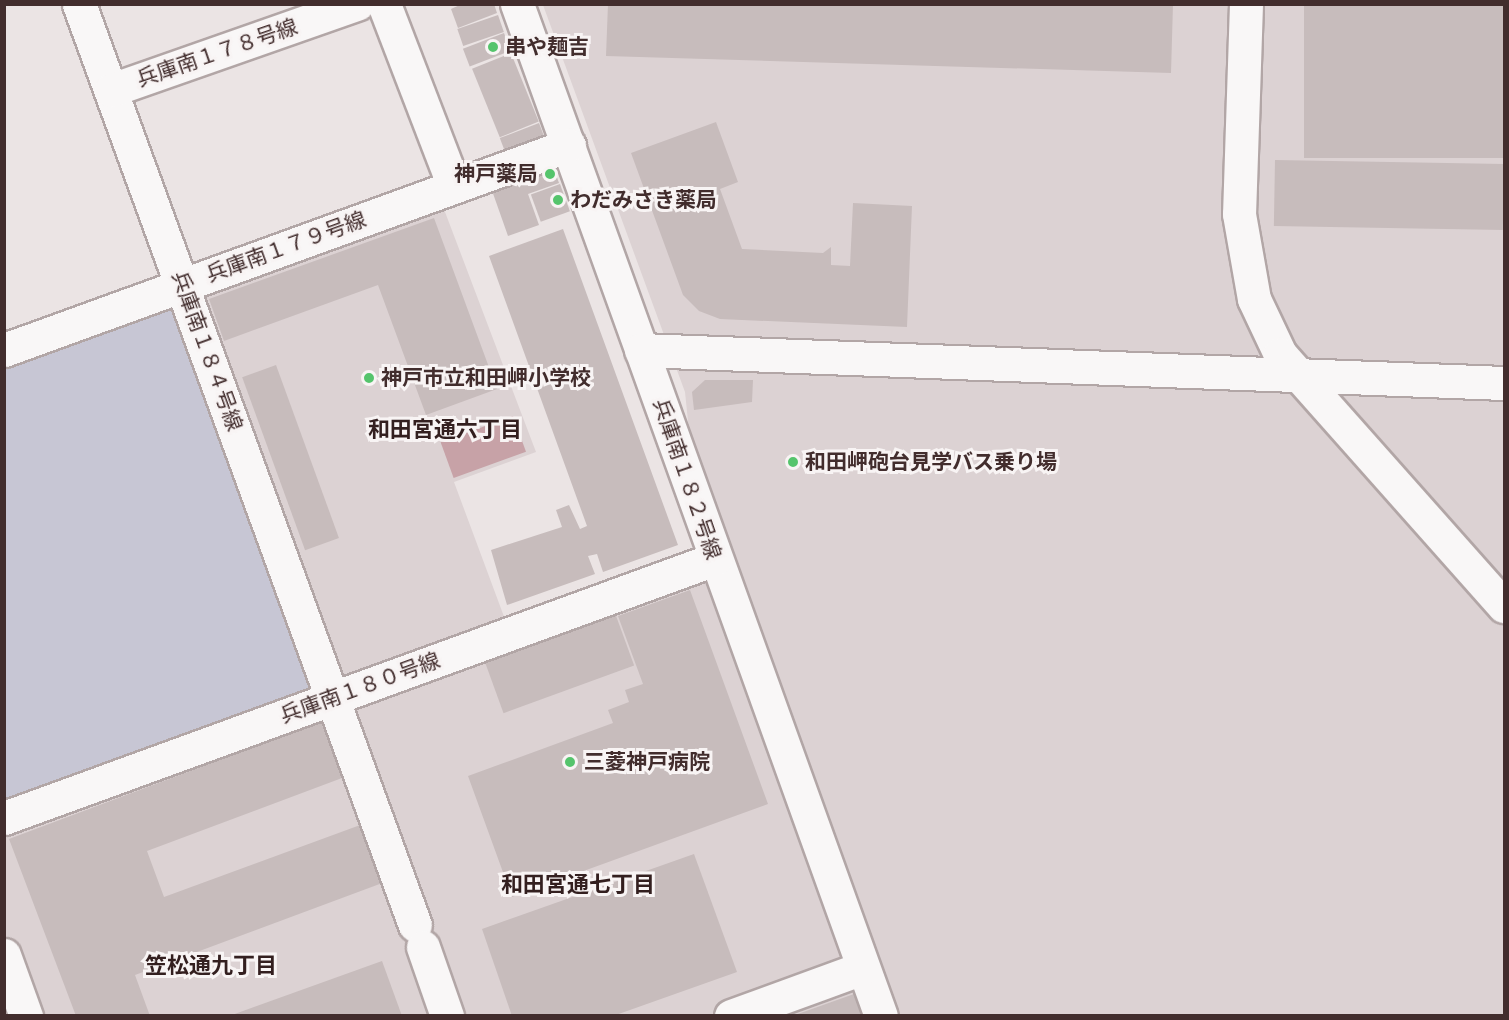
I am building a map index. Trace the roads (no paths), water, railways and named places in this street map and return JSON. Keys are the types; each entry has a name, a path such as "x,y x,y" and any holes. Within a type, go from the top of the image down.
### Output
{"street":[{"name":"兵庫南１８４号線","path":"80,4 447,1016"},
{"name":"兵庫南１７８号線","path":"111,90 357,4"},
{"path":"384,4 454,186"},
{"name":"兵庫南１８２号線","path":"517,4 881,1016"},
{"path":"1246,4 1242,254 1263,318 1280,354 1504,606"},
{"name":"兵庫南１７９号線","path":"4,351 569,145"},
{"path":"641,350 1504,383"},
{"name":"兵庫南１８０号線","path":"4,818 715,559"},
{"path":"4,955 26,1016"},
{"path":"731,1016 861,961"}],"place":[{"name":"串や麺吉","path":"493,47"},
{"name":"神戸薬局","path":"550,174"},
{"name":"わだみさき薬局","path":"558,200"},
{"name":"神戸市立和田岬小学校","path":"369,378"},
{"name":"和田岬砲台見学バス乗り場","path":"793,462"},
{"name":"三菱神戸病院","path":"570,762"}],"district":[{"name":"和田宮通六丁目","path":"445,430"},
{"name":"和田宮通七丁目","path":"578,885"},
{"name":"笠松通九丁目","path":"211,966"}]}
